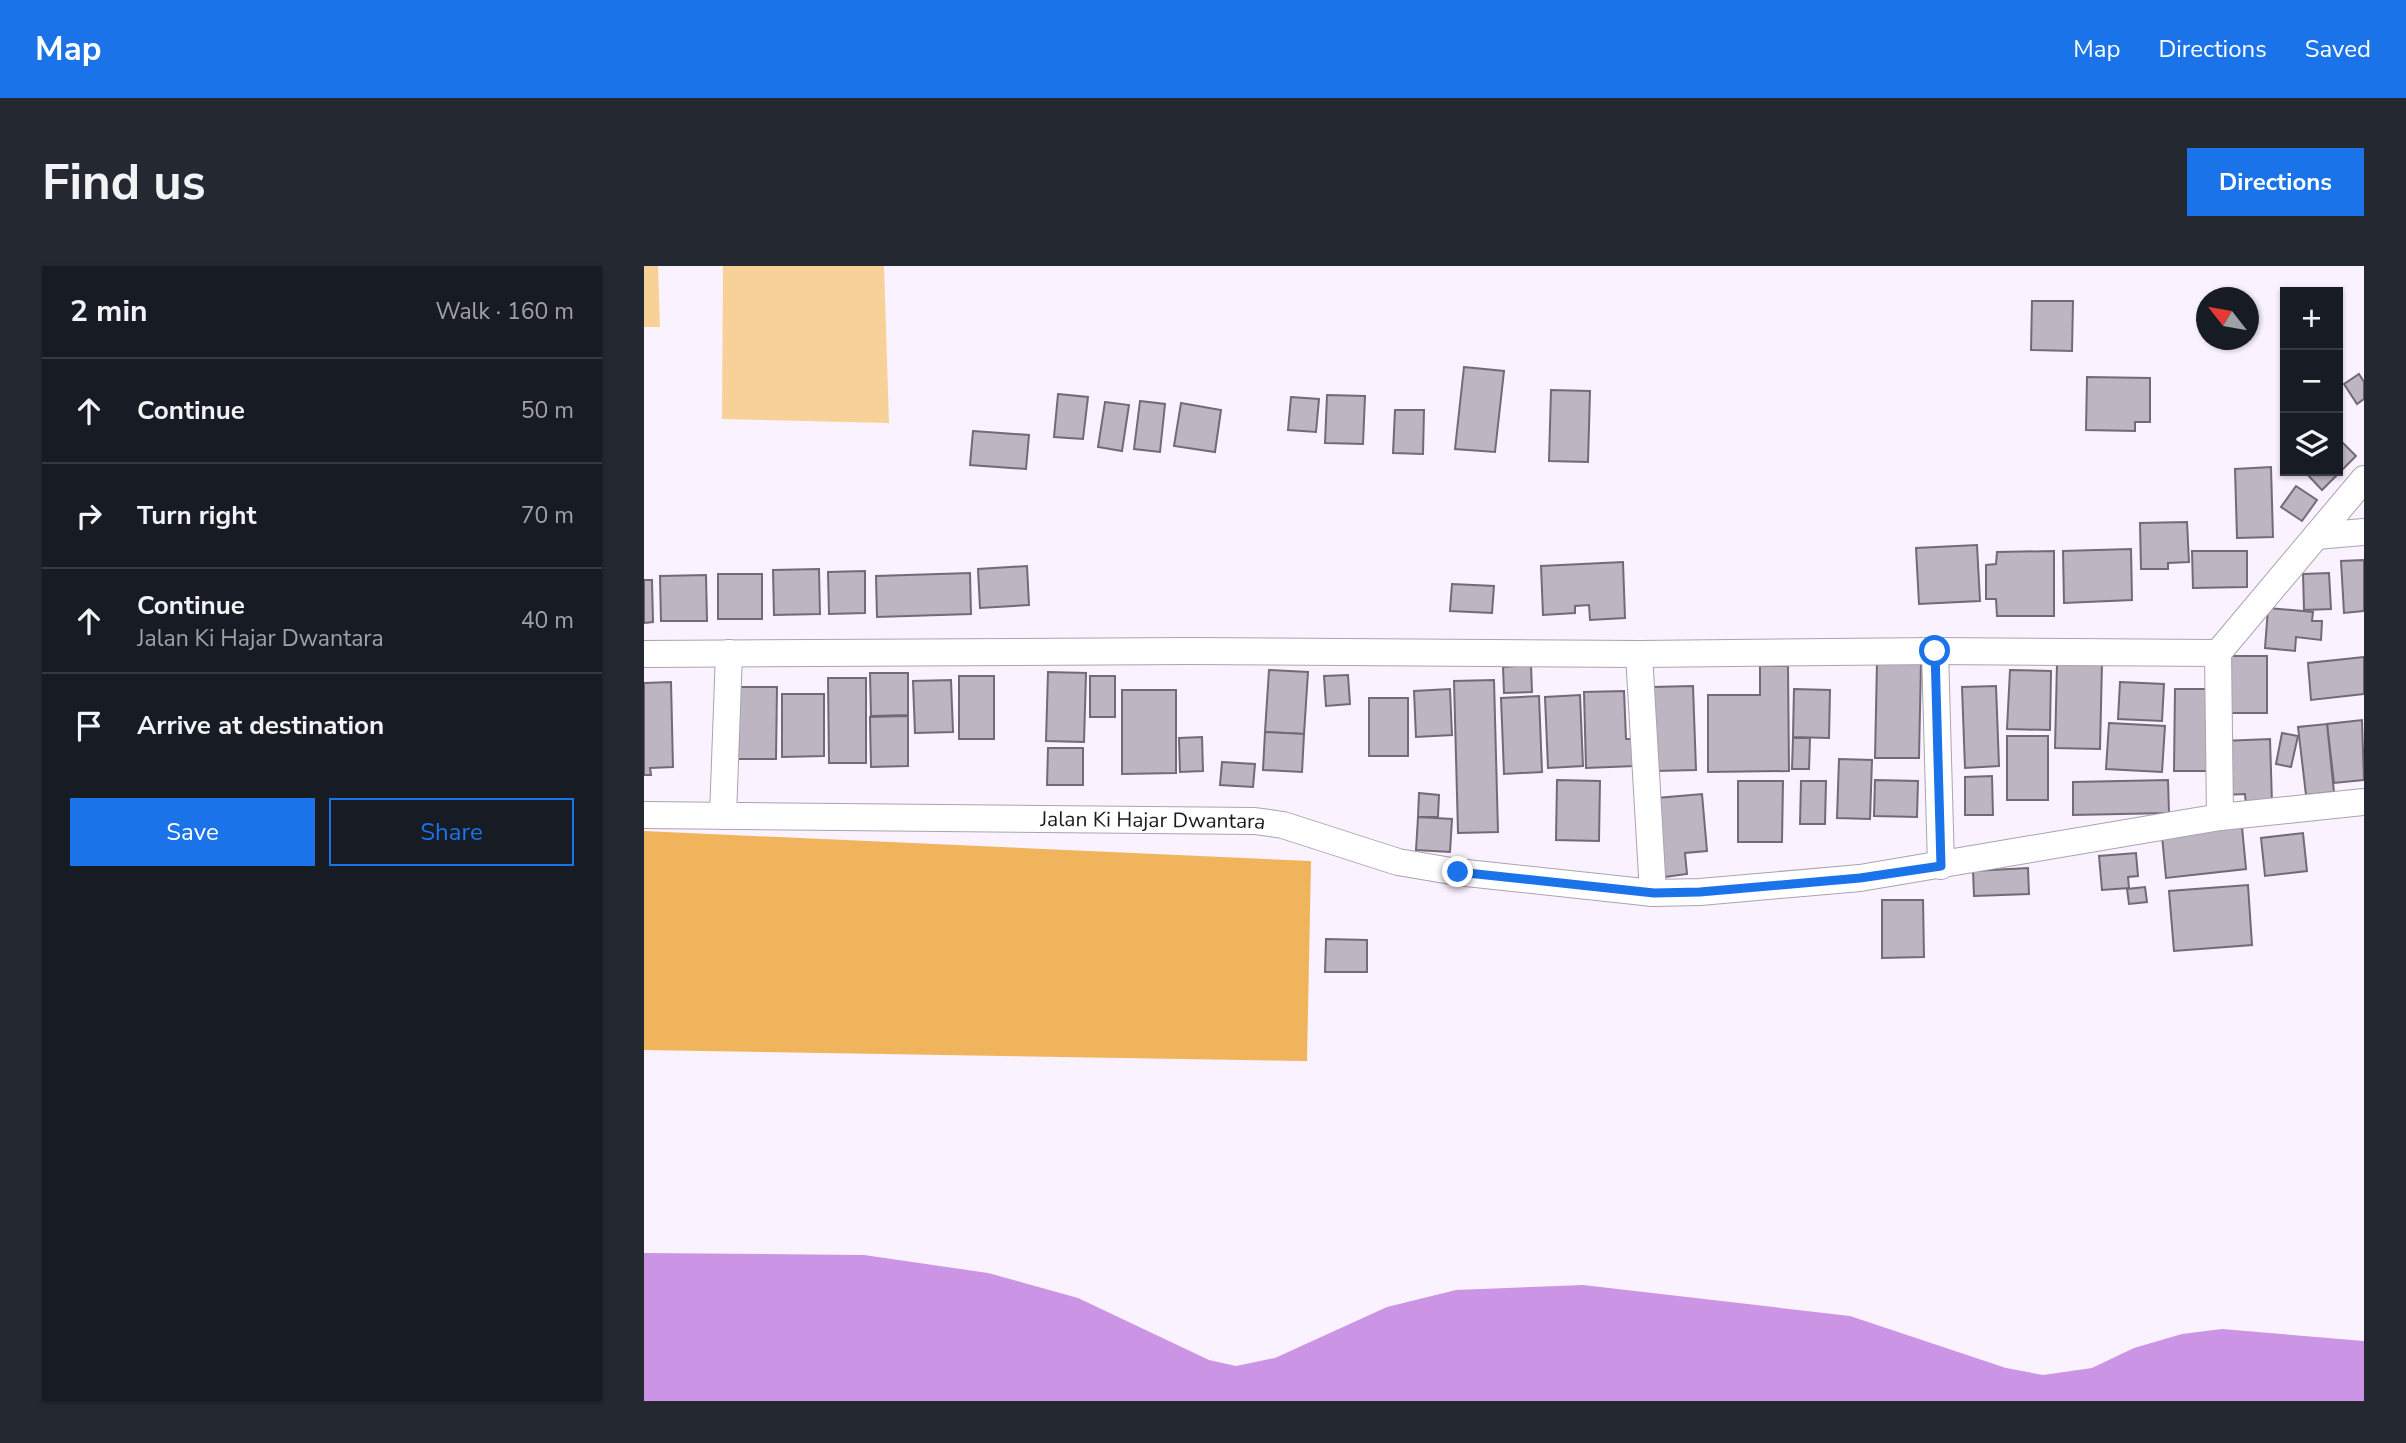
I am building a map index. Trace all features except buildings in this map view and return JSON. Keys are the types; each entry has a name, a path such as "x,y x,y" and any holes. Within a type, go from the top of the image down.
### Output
{"street":[{"path":"2220,817 2218,653 2364,479"},
{"path":"2316,536 2364,532"},
{"path":"644,654 1190,651 1639,654 1935,651 2218,653"},
{"path":"1935,651 1941,866"},
{"path":"723,816 729,653"},
{"path":"1639,654 1654,893"},
{"name":"Jalan Ki Hajar Dwantara","path":"644,815 1255,821 1283,825 1398,862 1458,872 1654,893 1700,892 1860,878 2220,817 2364,802"}],"shaded area":[{"path":"644,266 658,266 660,327 644,327"},
{"path":"723,266 884,266 889,423 722,419"},
{"path":"644,831 1311,861 1307,1061 644,1050"},
{"path":"644,1253 864,1255 988,1273 1078,1298 1209,1360 1236,1366 1275,1358 1387,1307 1456,1290 1583,1285 1850,1316 2006,1368 2043,1375 2092,1368 2134,1348 2182,1334 2222,1329 2364,1341 2364,1401 644,1401"}],"route":[{"path":"1458,872 1654,893 1700,892 1860,878 1941,866 1935,651"}]}
